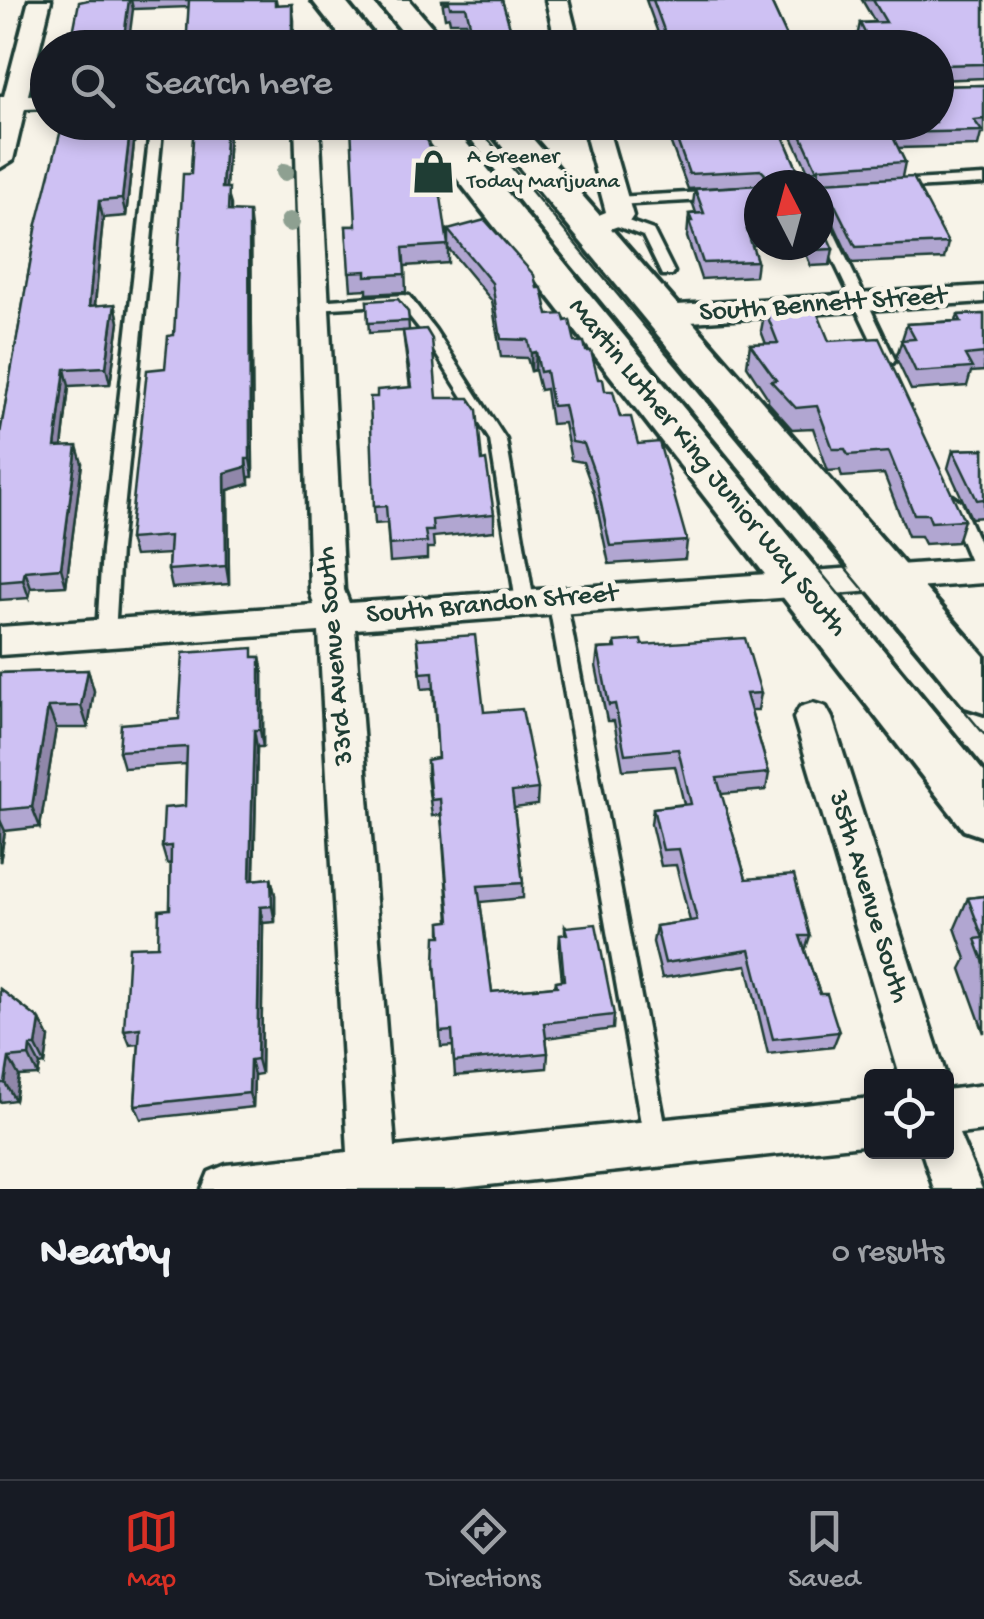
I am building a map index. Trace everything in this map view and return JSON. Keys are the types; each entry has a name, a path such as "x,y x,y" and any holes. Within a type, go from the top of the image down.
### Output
{"main road":[{"path":"328,0 352,30"},
{"path":"392,0 418,30"},
{"name":"Martin Luther King Junior Way South","path":"444,140 984,813"},
{"path":"519,140 606,217 661,315 984,692"}],"street":[{"path":"30,30 40,0"},
{"path":"557,0 564,30"},
{"path":"0,160 7,102 30,31"},
{"name":"33rd Avenue South","path":"308,140 327,590 336,618 374,1181"},
{"path":"596,140 606,217"},
{"name":"South Bennett Street","path":"661,315 984,294"},
{"name":"South Brandon Street","path":"0,642 984,571"},
{"name":"35th Avenue South","path":"813,718 921,1069"},
{"path":"954,1112 984,1108"},
{"path":"226,1189 374,1181 657,1142 864,1122"},
{"path":"948,1159 958,1189"}],"lane":[{"path":"106,634 110,550 154,140"},
{"path":"874,186 984,180"},
{"path":"606,217 744,195"},
{"path":"606,217 648,233 667,272"},
{"path":"834,249 894,376"},
{"path":"316,304 404,299 498,440 541,600 657,1142"},
{"path":"947,488 984,571"}],"building":[{"path":"129,0 125,30 74,30 79,2"},
{"path":"189,0 275,0 275,5 292,4 292,30 187,30"},
{"path":"444,0 502,0 511,30 472,30 466,7"},
{"path":"653,0 770,0 784,30 664,30"},
{"path":"873,0 984,0 984,64 954,65 954,30 864,30 860,23 886,22"},
{"path":"984,85 984,119 974,120 982,131 954,132 954,86"},
{"path":"58,140 129,140 122,199 99,201 89,306 115,304 106,367 65,369 55,447 77,446 61,568 25,571 23,580 0,582 0,434 37,224"},
{"path":"193,140 225,140 222,188 229,188 228,211 249,212 250,459 246,459 246,467 225,473 226,566 168,570 170,536 129,539 147,370 165,368 168,336 174,335 183,174 191,174"},
{"path":"352,140 428,141 430,149 434,149 448,245 403,248 405,274 366,276 366,271 349,272 346,226 356,226"},
{"path":"677,140 785,140 798,170 689,174"},
{"path":"803,140 894,140 905,162 819,168"},
{"path":"913,177 948,243 856,247 834,203 834,181"},
{"path":"744,186 744,260 757,261 703,263 689,221 689,214 704,213 695,189"},
{"path":"485,220 534,275 537,288 542,288 548,315 563,314 565,321 570,320 575,342 584,342 586,351 591,351 598,379 603,379 605,391 613,391 620,417 631,417 638,444 659,442 687,541 610,546 595,475 584,444 572,442 564,405 552,406 546,371 540,372 536,352 531,353 528,340 501,339 492,283 448,230"},
{"path":"398,299 408,312 409,321 368,323 367,301"},
{"path":"815,307 829,341 879,338 964,520 931,522 928,514 914,514 889,452 848,455 845,449 833,449 817,406 796,408 771,381 776,380 750,344 778,343 765,310"},
{"path":"984,314 984,353 965,355 972,368 916,372 901,340 915,339 907,324 961,321 958,315"},
{"path":"426,329 432,339 437,398 469,398 477,410 482,461 486,460 494,514 432,520 433,531 425,531 427,542 389,545 386,506 374,507 370,397 377,397 377,390 412,387 403,331"},
{"path":"984,449 984,499 977,500 953,450"},
{"path":"475,635 484,712 522,709 538,789 512,792 523,883 478,886 492,992 557,986 556,981 564,980 560,935 567,934 565,927 596,924 614,1015 544,1023 548,1053 454,1062 452,1031 440,1032 435,962 436,936 442,936 441,922 450,921 440,799 431,800 427,760 438,758 433,672 421,673 417,639"},
{"path":"745,638 761,693 746,694 769,773 717,778 746,879 794,875 810,936 800,936 820,994 827,994 839,1032 773,1039 750,950 665,963 656,926 697,920 679,849 663,850 653,808 691,804 678,749 625,754 615,704 609,705 598,649 616,648 615,642 641,640 642,645"},
{"path":"253,648 253,657 260,657 260,730 254,730 250,880 271,878 272,906 260,907 257,1059 250,1060 249,1093 135,1105 140,1028 124,1030 129,947 158,946 159,910 170,909 171,846 162,847 164,808 185,806 187,747 119,751 121,724 179,719 183,653"},
{"path":"88,670 81,706 48,707 32,807 0,810 0,673"},
{"path":"984,896 984,963 975,939 983,938 968,898"},
{"path":"0,989 40,1020 36,1046 30,1046 29,1056 9,1058 5,1083 0,1083"}],"tram line":[{"path":"372,0 398,30"},
{"path":"470,140 592,295 984,770"},
{"path":"489,140 984,734"}],"place":[{"name":"A Greener Today Marijuana","path":"434,171"}]}
